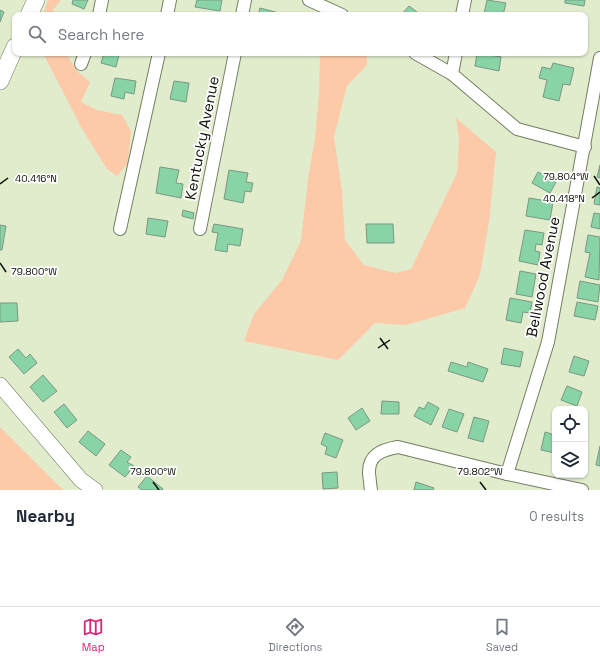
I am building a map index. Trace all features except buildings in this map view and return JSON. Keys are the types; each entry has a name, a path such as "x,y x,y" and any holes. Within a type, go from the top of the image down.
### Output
{"main road":[{"path":"30,12 36,0"},
{"path":"0,81 12,54"}],"street":[{"path":"100,12 102,0"},
{"path":"168,12 170,0"},
{"path":"243,12 245,0"},
{"path":"309,0 335,12"},
{"path":"463,12 465,0"},
{"path":"120,229 158,56"},
{"name":"Kentucky Avenue","path":"200,229 234,56"},
{"path":"420,56 452,74 517,129 584,147"},
{"path":"452,74 455,56"},
{"name":"Bellwood Avenue","path":"507,474 548,342 600,58"},
{"path":"0,385 81,480 95,490"},
{"path":"371,490 369,466 373,457 384,449 398,447 507,474 582,490"}],"shaded area":[{"path":"48,0 61,0 53,10 53,12 44,12"},
{"path":"45,56 68,56 77,71 90,82 81,102 97,110 122,115 131,131 128,163 117,176 107,169 81,127"},
{"path":"320,56 367,56 367,65 347,86 334,137 342,191 345,240 364,265 395,273 411,269 457,173 459,140 456,118 496,152 489,222 480,275 465,308 406,325 375,323 338,360 244,341 254,314 282,280 301,241 308,179 315,138 319,93"},
{"path":"0,427 61,488 64,490 0,490"}]}
